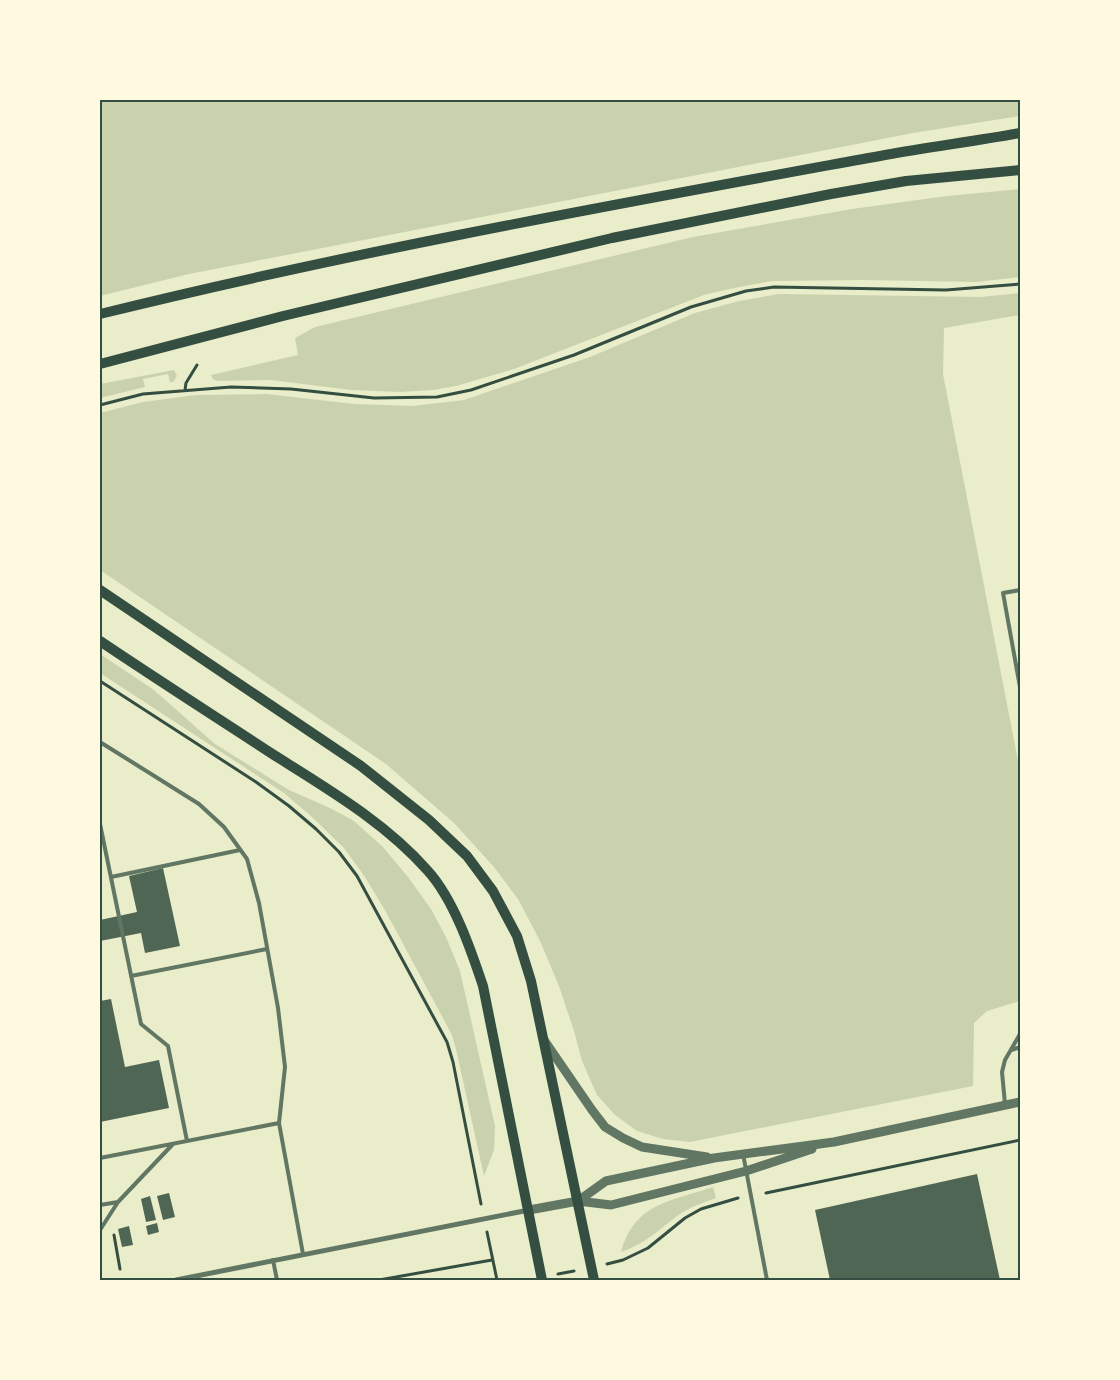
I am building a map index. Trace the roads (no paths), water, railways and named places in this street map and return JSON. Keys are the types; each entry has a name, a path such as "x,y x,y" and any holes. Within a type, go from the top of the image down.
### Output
{"main road":[{"path":"100,314 210,287 400,247 888,155 1020,133"},
{"path":"100,364 283,316 612,238 831,194 906,181 1020,170"},
{"path":"100,590 361,766 429,820 467,856 493,891 517,936 532,981 594,1280"},
{"path":"100,642 341,797 396,840 429,872 450,904 469,945 483,986 529,1210 541,1279"}],"street":[{"path":"544,1040 605,1127 642,1147 714,1158"},
{"path":"578,1200 606,1182 714,1158 834,1142 1020,1102"},
{"path":"177,1280 578,1200 611,1205 746,1171 834,1142"}],"lane":[{"path":"1020,590 1003,593 1020,688"},
{"path":"100,742 199,804 224,827 247,859 259,903 278,1008 285,1067 279,1123 303,1254"},
{"path":"100,824 141,1024 168,1046 187,1141"},
{"path":"111,877 240,850"},
{"path":"131,976 268,949"},
{"path":"1005,1104 1002,1072 1005,1060 1020,1034"},
{"path":"1012,1050 1020,1047"},
{"path":"100,1158 279,1123"},
{"path":"100,1230 118,1202 174,1144"},
{"path":"743,1154 767,1280"},
{"path":"100,1205 118,1202"},
{"path":"274,1260 277,1280"}]}
